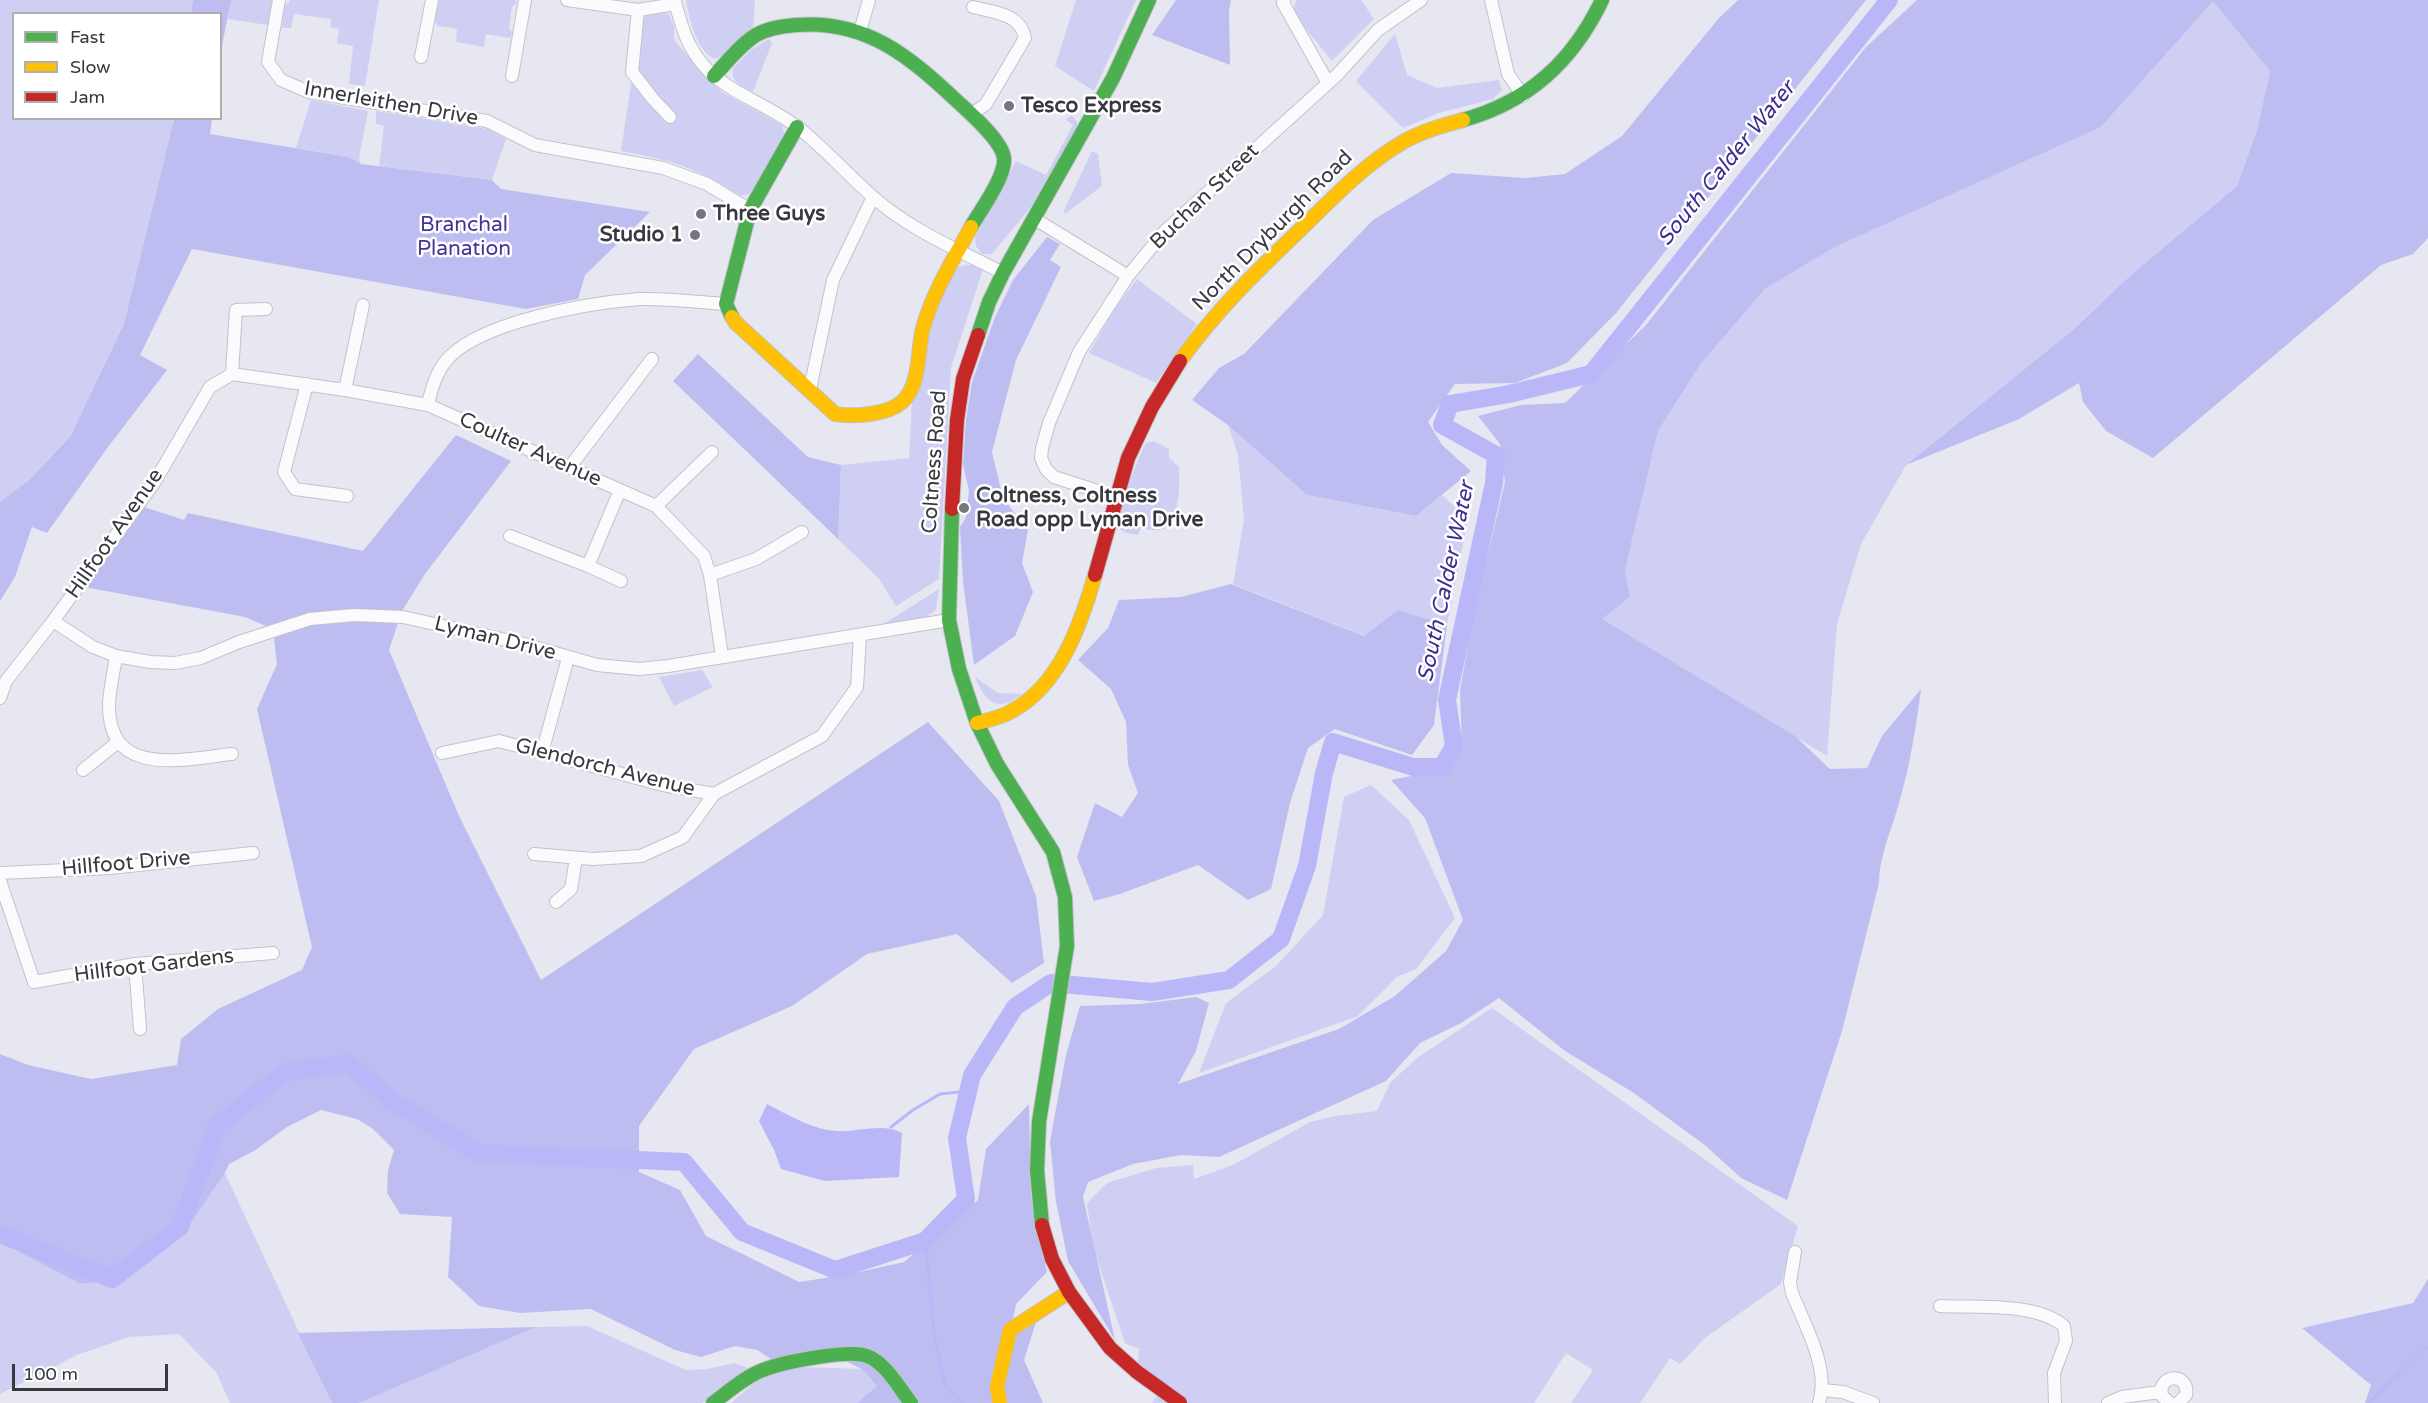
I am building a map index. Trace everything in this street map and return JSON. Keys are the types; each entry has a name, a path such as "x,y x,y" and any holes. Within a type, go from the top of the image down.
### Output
{"street":[{"name":"Innerleithen Drive","path":"279,0 268,62 281,80 309,92 487,121 535,145 663,168 707,184 750,210"},
{"path":"422,57 432,0"},
{"path":"512,76 525,0"},
{"path":"567,0 638,10 675,2 685,34 694,52 714,76 732,90 797,127 834,158 873,197 903,220 1003,273"},
{"path":"860,31 869,0"},
{"name":"Coltness Road","path":"1149,0 1113,78 1003,273 989,302 963,379 957,420 949,620 959,669 977,723 997,764 1053,852 1065,897 1067,946 1040,1113 1037,1170 1040,1217 1052,1259 1069,1292 1110,1348 1137,1372 1180,1403"},
{"path":"1284,0 1283,3 1328,83"},
{"name":"Buchan Street","path":"1116,497 1054,477 1046,469 1041,458 1049,423 1079,352 1128,276 1164,232 1328,83 1378,30 1421,0"},
{"path":"1491,0 1508,74 1523,96"},
{"name":"North Dryburgh Road","path":"977,723 1001,716 1028,701 1053,672 1066,652 1078,629 1088,600 1128,459 1153,402 1181,359 1227,301 1356,175 1380,156 1428,130 1492,111 1523,96 1544,81 1575,49 1596,15 1602,0"},
{"path":"971,115 986,104 1025,39 1023,28 1016,19 974,7"},
{"path":"638,10 632,72 652,99 670,117"},
{"path":"714,76 753,36 775,28 807,23 835,25 860,31 904,53 971,115 1003,154 1004,168 935,296 923,328 912,389 903,402 889,410 846,416 836,414 735,322 726,304 750,210 797,127"},
{"path":"810,389 832,279 873,197"},
{"path":"1035,219 1128,276"},
{"path":"428,405 438,373 446,361 461,348 507,324 591,305 640,299 726,304"},
{"path":"345,390 363,305"},
{"path":"232,374 236,310 266,309"},
{"path":"569,468 652,359"},
{"name":"Coulter Avenue","path":"232,374 345,390 428,405 656,506 704,556 710,575 722,656"},
{"name":"Hillfoot Avenue","path":"0,698 6,681 154,483 210,387 232,374"},
{"path":"307,384 284,472 295,489 347,496"},
{"path":"656,506 712,452"},
{"path":"588,566 620,490"},
{"path":"710,575 756,558 802,532"},
{"path":"510,536 621,581"},
{"name":"Lyman Drive","path":"53,621 93,646 116,656 150,662 201,658 239,642 310,620 354,615 403,617 524,644 597,665 639,669 949,620"},
{"name":"Glendorch Avenue","path":"442,753 499,741 663,785 714,794 822,736 857,687 860,635"},
{"path":"116,656 109,706 118,742 134,755 156,762 232,754"},
{"path":"542,753 568,658"},
{"path":"83,770 118,742"},
{"path":"534,854 593,859 641,856 683,837 714,794"},
{"name":"Hillfoot Drive","path":"0,873 110,868 252,853"},
{"path":"556,902 571,889 576,858"},
{"name":"Hillfoot Gardens","path":"0,881 34,982 135,964 273,953"},
{"path":"135,964 140,1029"},
{"path":"1795,1252 1791,1282 1792,1293 1819,1365 1823,1390 1819,1403"},
{"path":"1000,1403 997,1388 1010,1330 1069,1292"},
{"path":"1940,1306 2034,1312 2052,1317 2064,1326 2066,1341 2054,1373 2055,1403"},
{"path":"713,1403 761,1370 803,1359 857,1354 868,1356 879,1363 911,1403"},
{"path":"2170,1403 2164,1400 2160,1392 2162,1383 2169,1378 2182,1380 2187,1391 2184,1399 2178,1403"},
{"path":"1823,1390 1843,1392 1873,1403"},
{"path":"2108,1403 2122,1397 2160,1392"}],"shaded area":[{"path":"0,0 193,0 191,12 12,12 12,120 174,120 124,322 70,437 30,479 0,502"},
{"path":"231,0 272,0 268,25 227,19"},
{"path":"290,0 379,0 365,86 349,84 353,46 337,43 339,29 330,27 331,19 294,14 291,28 282,28 284,6"},
{"path":"437,0 515,0 517,3 512,7 509,28 513,33 510,38 486,34 484,47 456,42 457,29 438,26 434,21"},
{"path":"686,0 755,0 753,28 722,56 715,59 708,55 698,42"},
{"path":"1076,0 1136,0 1094,91 1055,66"},
{"path":"1296,0 1361,0 1374,19 1332,61 1293,13"},
{"path":"2213,0 2270,71 2257,130 2237,186 2132,274 2074,329 1906,465 1861,544 1837,624 1827,756 1601,619 1630,597 1625,570 1658,431 1700,365 1765,289 1835,247 2101,127"},
{"path":"669,14 674,27 674,40 707,78 722,92 783,126 784,137 752,193 741,196 710,178 680,165 621,151 641,17"},
{"path":"1395,34 1407,75 1437,88 1499,80 1502,90 1493,99 1439,113 1403,128 1356,81"},
{"path":"769,39 772,43 753,92 735,80 733,68 751,50"},
{"path":"311,100 368,111 359,158 361,164 349,157 296,148"},
{"path":"376,111 487,129 506,139 492,180 379,166 384,126 376,124"},
{"path":"1071,115 1077,121 1077,126 1031,207 992,254 982,254 976,246 975,237 1016,161 1046,175 1073,125 1066,120"},
{"path":"1092,151 1098,154 1102,186 1065,214 1063,212"},
{"path":"973,264 983,269 951,368 939,579 896,606 879,579 838,539 841,465 909,458 912,400 939,295 957,267"},
{"path":"1137,279 1197,324 1156,383 1089,353 1114,310"},
{"path":"1228,425 1307,495 1416,516 1442,495 1468,519 1447,625 1398,610 1365,636 1233,584 1244,520 1238,455"},
{"path":"1154,441 1169,449 1169,458 1179,467 1176,511 1169,525 1164,529 1141,528 1138,535 1120,529 1120,515 1144,446"},
{"path":"939,589 936,610 921,620 879,627"},
{"path":"702,670 713,687 674,706 659,677"},
{"path":"975,677 998,693 1022,694 1006,703 993,702 983,693"},
{"path":"1371,785 1409,820 1455,918 1416,969 1397,977 1358,1016 1199,1073 1226,1003 1276,966 1323,915 1344,797"},
{"path":"1492,1008 1798,1226 1781,1284 1705,1338 1680,1364 1670,1358 1640,1403 1571,1403 1593,1370 1566,1353 1534,1403 1152,1403 1161,1390 1137,1372 1139,1349 1125,1343 1093,1247 1087,1203 1107,1183 1156,1168 1193,1165 1194,1179 1233,1165 1310,1122 1335,1116 1377,1111 1390,1083 1417,1058"},
{"path":"767,1104 804,1123 828,1130 885,1128 902,1133 899,1177 825,1181 781,1169 759,1121"},
{"path":"225,1173 332,1403 230,1403 216,1372 179,1334 129,1337 77,1355 0,1394 0,1242 80,1284 110,1281 128,1276 184,1233"},
{"path":"587,1326 686,1370 707,1369 734,1363 748,1368 749,1374 702,1403 359,1403 536,1327"},
{"path":"800,1367 862,1369 877,1386 857,1403 731,1403 761,1377"}],"green space":[{"path":"193,0 231,0 222,46 222,12 191,12"},
{"path":"1176,0 1231,0 1229,11 1230,65 1152,35"},
{"path":"1738,0 1866,0 1616,313 1567,363 1515,383 1455,384 1428,422 1442,445 1471,471 1416,516 1307,495 1228,425 1192,400 1219,368 1244,354 1373,220 1451,173 1525,178 1565,174 1622,136 1719,18"},
{"path":"1917,0 2428,0 2428,238 2413,254 2381,265 2153,458 2106,431 2083,402 2079,383 2019,419 1906,465 2074,329 2132,274 2237,186 2257,130 2270,71 2213,1 2101,127 1835,247 1765,289 1700,365 1658,431 1625,570 1630,597 1602,619 1795,736 1830,769 1867,768 1882,736 1921,689 1906,775 1883,853 1879,883 1842,1031 1787,1200 1741,1178 1706,1146 1634,1093 1565,1051 1499,998 1461,1023 1420,1043 1386,1081 1219,1157 1181,1155 1133,1164 1088,1182 1083,1197 1115,1340 1068,1261 1056,1202 1050,1141 1066,1055 1080,1006 1140,1004 1196,997 1209,1003 1196,1051 1178,1084 1339,1029 1395,996 1446,951 1463,920 1425,818 1391,780 1447,769 1462,750 1460,690 1473,617 1505,482 1500,444 1478,416 1521,405 1565,403 1646,325 1866,47"},
{"name":"Branchal Planation","path":"174,120 212,120 210,134 349,157 361,164 492,180 501,189 650,212 585,275 578,299 526,309 192,249 140,355 167,370 108,447 47,533 32,527 15,577 0,601 0,502 30,479 70,437 124,323"},
{"path":"1047,237 1060,244 1050,260 1061,267 1016,360 992,452 1003,498 1028,530 1022,563 1033,592 1015,636 974,665 963,582 960,527 966,517 969,491 963,464 966,420 972,382 995,317 1013,280"},
{"path":"698,354 808,457 841,465 838,539 673,381"},
{"path":"456,435 511,461 425,574 402,611 389,650 459,816 541,980 928,722 999,801 1036,896 1044,963 1012,983 957,934 867,954 792,1006 694,1049 639,1126 639,1172 680,1190 706,1236 799,1282 845,1275 904,1262 978,1200 986,1149 1029,1104 1031,1196 1047,1272 1016,1304 1011,1329 1037,1319 1024,1360 1043,1403 857,1403 877,1386 862,1369 824,1351 771,1359 757,1350 735,1346 701,1357 675,1350 591,1309 520,1313 479,1306 448,1277 452,1217 400,1214 387,1193 388,1170 394,1150 373,1129 357,1119 321,1110 287,1127 254,1151 229,1164 184,1233 128,1276 110,1281 80,1284 0,1242 0,1054 28,1065 91,1079 177,1065 181,1039 218,1009 302,970 312,947 257,709 277,664 273,629 245,617 79,586 138,505 184,520 188,513 363,551"},
{"path":"1231,584 1364,636 1398,610 1447,625 1434,725 1412,755 1335,729 1308,748 1290,803 1271,889 1248,900 1198,865 1120,894 1094,901 1077,857 1095,803 1122,817 1138,793 1128,765 1126,722 1111,689 1078,660 1108,628 1119,600 1181,597"},
{"path":"2428,1279 2428,1403 2365,1403 2371,1385 2302,1328 2413,1303"},
{"path":"536,1327 359,1403 332,1403 298,1333"}],"waterway":[{"name":"South Calder Water","path":"0,1234 112,1279 180,1227 217,1126 285,1072 348,1063 391,1100 478,1153 684,1162 742,1232 835,1270 925,1241 966,1199 957,1138 972,1075 1015,1007 1051,983 1152,992 1229,980 1281,939 1307,866 1324,773 1333,742 1413,767 1442,767 1454,746 1447,700 1494,483 1496,455 1442,425 1450,404 1509,394 1591,374 1889,0"},
{"path":"891,1127 913,1110 940,1094 968,1091"},
{"path":"925,1241 935,1340 946,1388 963,1403"},
{"path":"2369,1403 2428,1346"}],"traffic: fast":[{"path":"978,335 989,302 1003,273 1113,78 1149,0"},
{"path":"1463,120 1508,102 1546,76 1577,42 1602,0"},
{"path":"714,76 750,39 765,31 781,27 821,25 844,28 885,44 922,70 970,113 985,128 1002,151 1004,165 1001,174 971,227"},
{"path":"732,317 726,304 750,210 797,127"},
{"path":"952,509 949,620 959,669 977,723 997,764 1053,852 1065,897 1067,946 1039,1122 1037,1170 1042,1225"},
{"path":"713,1403 744,1380 763,1370 800,1360 846,1354 858,1354 874,1359 892,1376 911,1403"}],"traffic: slow":[{"path":"1180,361 1208,324 1239,290 1363,170 1410,138 1463,120"},
{"path":"732,317 835,414 861,415 888,410 902,402 908,395 915,377 927,315 944,276 971,227"},
{"path":"977,723 1012,711 1029,700 1043,686 1056,669 1075,633 1095,575"},
{"path":"1000,1403 997,1387 1010,1330 1069,1292"}],"traffic: jam":[{"path":"952,509 957,420 963,379 978,335"},
{"path":"1095,575 1128,458 1152,407 1180,361"},
{"path":"1042,1225 1052,1259 1069,1292 1110,1348 1137,1372 1180,1403"}],"place":[{"name":"Tesco Express","path":"1009,106"},
{"name":"Three Guys","path":"701,214"},
{"name":"Studio 1","path":"695,235"},
{"name":"Coltness, Coltness Road opp Lyman Drive","path":"964,508"}]}
